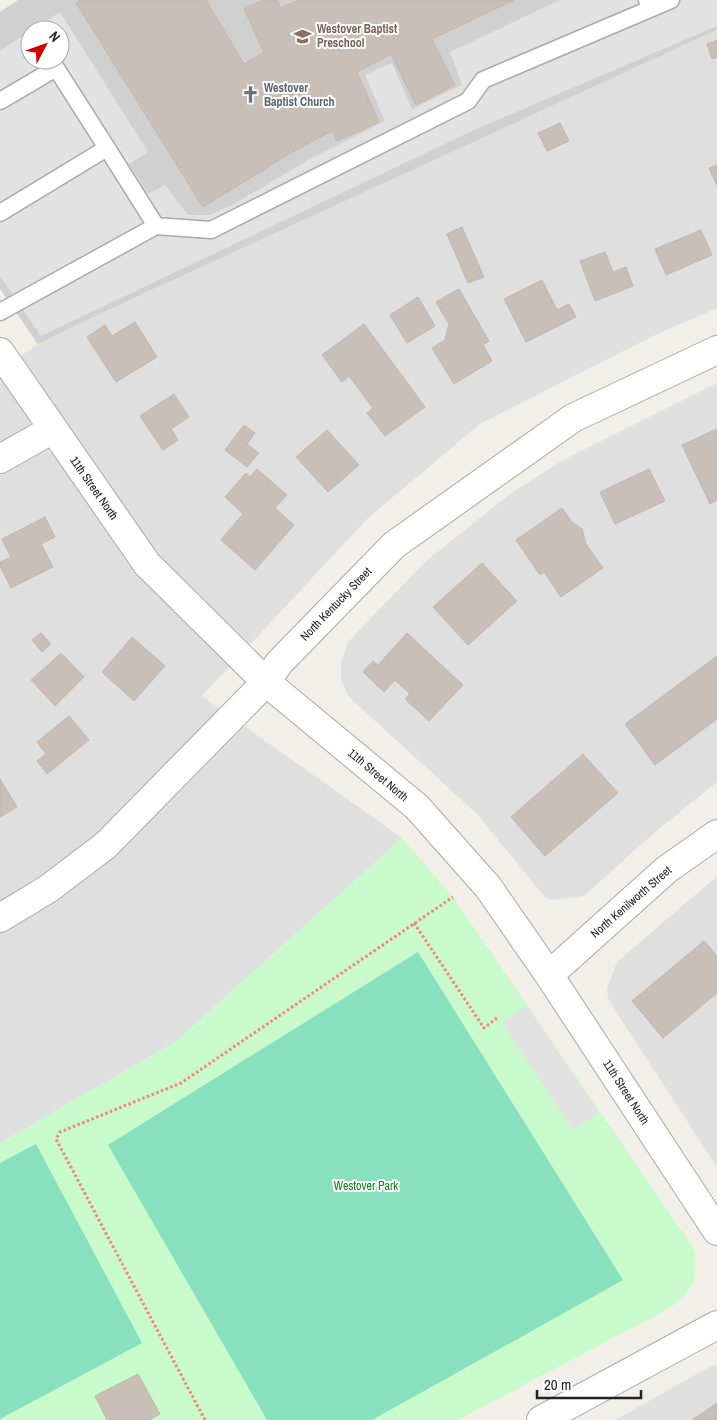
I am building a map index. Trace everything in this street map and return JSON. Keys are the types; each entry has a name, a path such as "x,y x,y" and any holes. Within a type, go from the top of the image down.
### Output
{"street":[{"name":"North Kentucky Street","path":"0,918 48,889 106,845 266,682 279,663 394,545 574,418 717,350"},
{"name":"11th Street North","path":"0,352 147,564 266,682 417,807 488,887 549,975 717,1231"},
{"path":"0,458 53,429"},
{"name":"North Kenilworth Street","path":"549,975 666,870 717,834"},
{"path":"541,1420 717,1325"}],"lane":[{"path":"0,312 156,226 211,230 468,101 483,80 648,5 671,0"},
{"path":"0,101 56,68 156,226"},
{"path":"0,213 107,148"}],"path":[{"path":"206,1420 56,1139 60,1132 182,1083 452,897"},
{"path":"414,923 484,1028 498,1017"}],"shaded area":[{"path":"18,0 717,0 717,30 110,309 38,344 0,289 0,12"},
{"path":"560,0 717,0 717,26 474,130 41,336 0,276 0,51 20,38 20,70 70,70 70,28 148,152 129,164 148,194 165,185 188,215 210,215 236,203 308,160 385,121 365,75 392,63 412,109 462,85 450,52"},
{"path":"60,12 65,20 48,20"},
{"path":"717,30 717,308 653,336 480,424 367,519 202,696 402,838 175,1042 0,1143 0,370 38,344 110,309"},
{"path":"717,383 717,782 654,833 584,896 552,900 544,896 477,814 349,697 341,681 341,662 348,642 425,562 511,493 565,459"},
{"path":"717,876 717,1167 620,1018 608,998 607,988 617,962"},
{"path":"527,1006 599,1112 573,1130 502,1023"},
{"path":"717,1365 717,1420 615,1420 711,1366"}],"green space":[{"name":"Westover Park","path":"402,838 453,897 694,1249 695,1268 689,1290 670,1308 458,1420 0,1420 0,1143 175,1042"},
{"path":"418,952 623,1280 372,1420 267,1420 108,1145"},
{"path":"36,1144 142,1343 0,1419 0,1163"}],"building":[{"name":"Westover Baptist Church","path":"80,0 206,0 244,64 264,52 244,9 263,0 277,0 281,8 298,0 514,0 432,39 455,85 416,105 391,54 357,72 379,122 337,141 332,131 294,151 203,207 76,3"},
{"path":"717,40 717,57 712,59 707,44"},
{"path":"560,123 569,141 547,151 538,133"},
{"path":"717,165 717,186 709,168"},
{"path":"462,227 484,277 468,283 447,234"},
{"path":"701,230 712,255 666,275 655,249"},
{"path":"605,252 613,272 626,267 633,286 595,301 580,261"},
{"path":"542,280 557,310 569,304 576,317 526,342 504,299"},
{"path":"459,289 489,341 483,345 492,361 454,384 432,348 445,340 449,324 436,302"},
{"path":"418,297 435,326 407,343 390,315"},
{"path":"135,322 157,357 116,382 87,337 105,325 112,336"},
{"path":"364,324 425,407 385,436 367,413 373,408 349,376 342,382 322,355"},
{"path":"174,394 189,417 171,429 178,440 163,450 140,416"},
{"path":"244,425 255,433 247,444 259,453 247,467 225,450"},
{"path":"717,429 717,500 710,504 682,445"},
{"path":"327,430 359,465 328,492 296,457"},
{"path":"257,469 287,495 275,508 294,525 255,570 221,540 243,514 225,497 246,473 250,477"},
{"path":"649,469 665,501 615,524 600,492"},
{"path":"562,508 571,521 582,529 586,544 603,568 561,597 544,572 540,575 516,540"},
{"path":"45,517 55,537 41,544 53,567 11,588 0,566 0,562 11,557 2,539"},
{"path":"482,563 517,601 468,645 433,607"},
{"path":"41,633 51,644 42,652 32,640"},
{"path":"407,633 463,685 429,721 405,699 410,694 395,680 384,692 363,672 373,661 378,665"},
{"path":"132,637 165,666 134,701 102,672"},
{"path":"61,653 84,677 71,690 47,666"},
{"path":"717,656 717,719 655,765 625,724"},
{"path":"47,666 71,690 55,706 31,680"},
{"path":"69,716 89,740 47,774 37,761 46,754 37,742"},
{"path":"583,754 618,793 545,856 511,817"},
{"path":"0,779 17,807 0,817"},
{"path":"704,941 717,956 717,993 663,1038 632,1001"},
{"path":"138,1374 160,1414 149,1420 107,1420 95,1396"},
{"path":"717,1403 717,1420 692,1420"}],"place":[{"name":"Westover Baptist Preschool","path":"303,36"},
{"name":"Westover Baptist Church","path":"250,95"}]}
